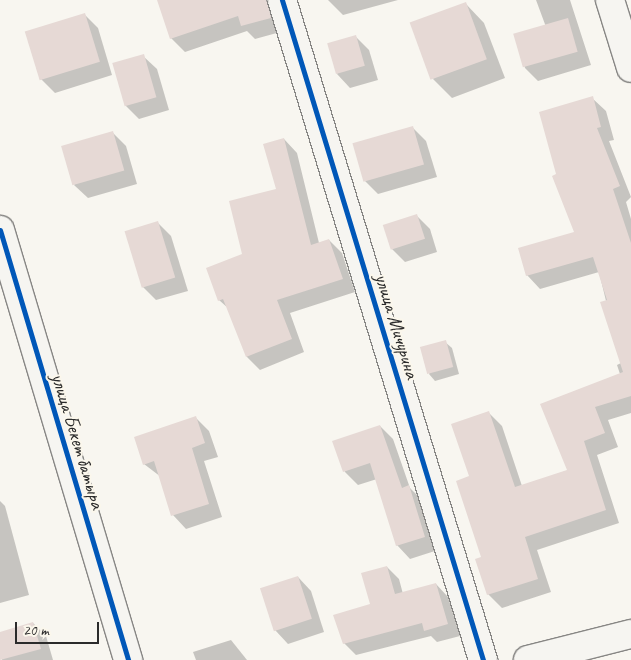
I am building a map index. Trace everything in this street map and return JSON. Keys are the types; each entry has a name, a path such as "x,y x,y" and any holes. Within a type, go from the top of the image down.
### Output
{"street":[{"name":"улица Мичурина","path":"282,0 483,660"},
{"path":"610,0 631,68"},
{"name":"улица Бекет батыра","path":"0,230 128,660"},
{"path":"528,660 631,634"}],"building":[{"path":"157,0 267,0 271,18 241,26 238,16 170,39"},
{"path":"466,2 487,59 430,80 410,23"},
{"path":"85,13 100,62 40,80 25,31"},
{"path":"568,18 578,52 523,67 513,34"},
{"path":"356,35 365,66 336,74 327,43"},
{"path":"144,54 156,97 125,106 112,63"},
{"path":"593,96 601,127 597,128 620,186 613,189 631,243 631,396 595,407 605,433 584,441 606,510 525,537 538,579 487,595 475,559 481,557 456,481 469,476 451,424 489,411 515,487 567,470 540,404 623,372 600,302 607,300 593,257 526,276 518,248 574,232 552,176 556,174 539,112"},
{"path":"413,126 424,164 363,182 352,143"},
{"path":"113,131 124,170 72,185 61,146"},
{"path":"284,138 311,245 329,239 343,279 277,300 292,339 246,357 223,299 218,301 206,268 242,254 229,201 276,189 263,144"},
{"path":"417,214 425,239 391,250 383,225"},
{"path":"158,221 175,277 142,288 125,231"},
{"path":"446,340 453,367 427,374 420,347"},
{"path":"196,416 205,443 192,448 209,504 171,516 154,461 143,465 134,437"},
{"path":"380,425 402,488 409,485 425,537 396,546 370,463 343,472 332,441"},
{"path":"387,566 395,594 436,583 448,624 424,631 422,623 343,644 333,615 370,604 361,573"},
{"path":"298,576 312,619 274,631 260,588"},
{"path":"33,622 41,649 0,660 0,632"}],"cycle path":[{"path":"282,0 483,660"},
{"path":"0,230 128,660"}]}
